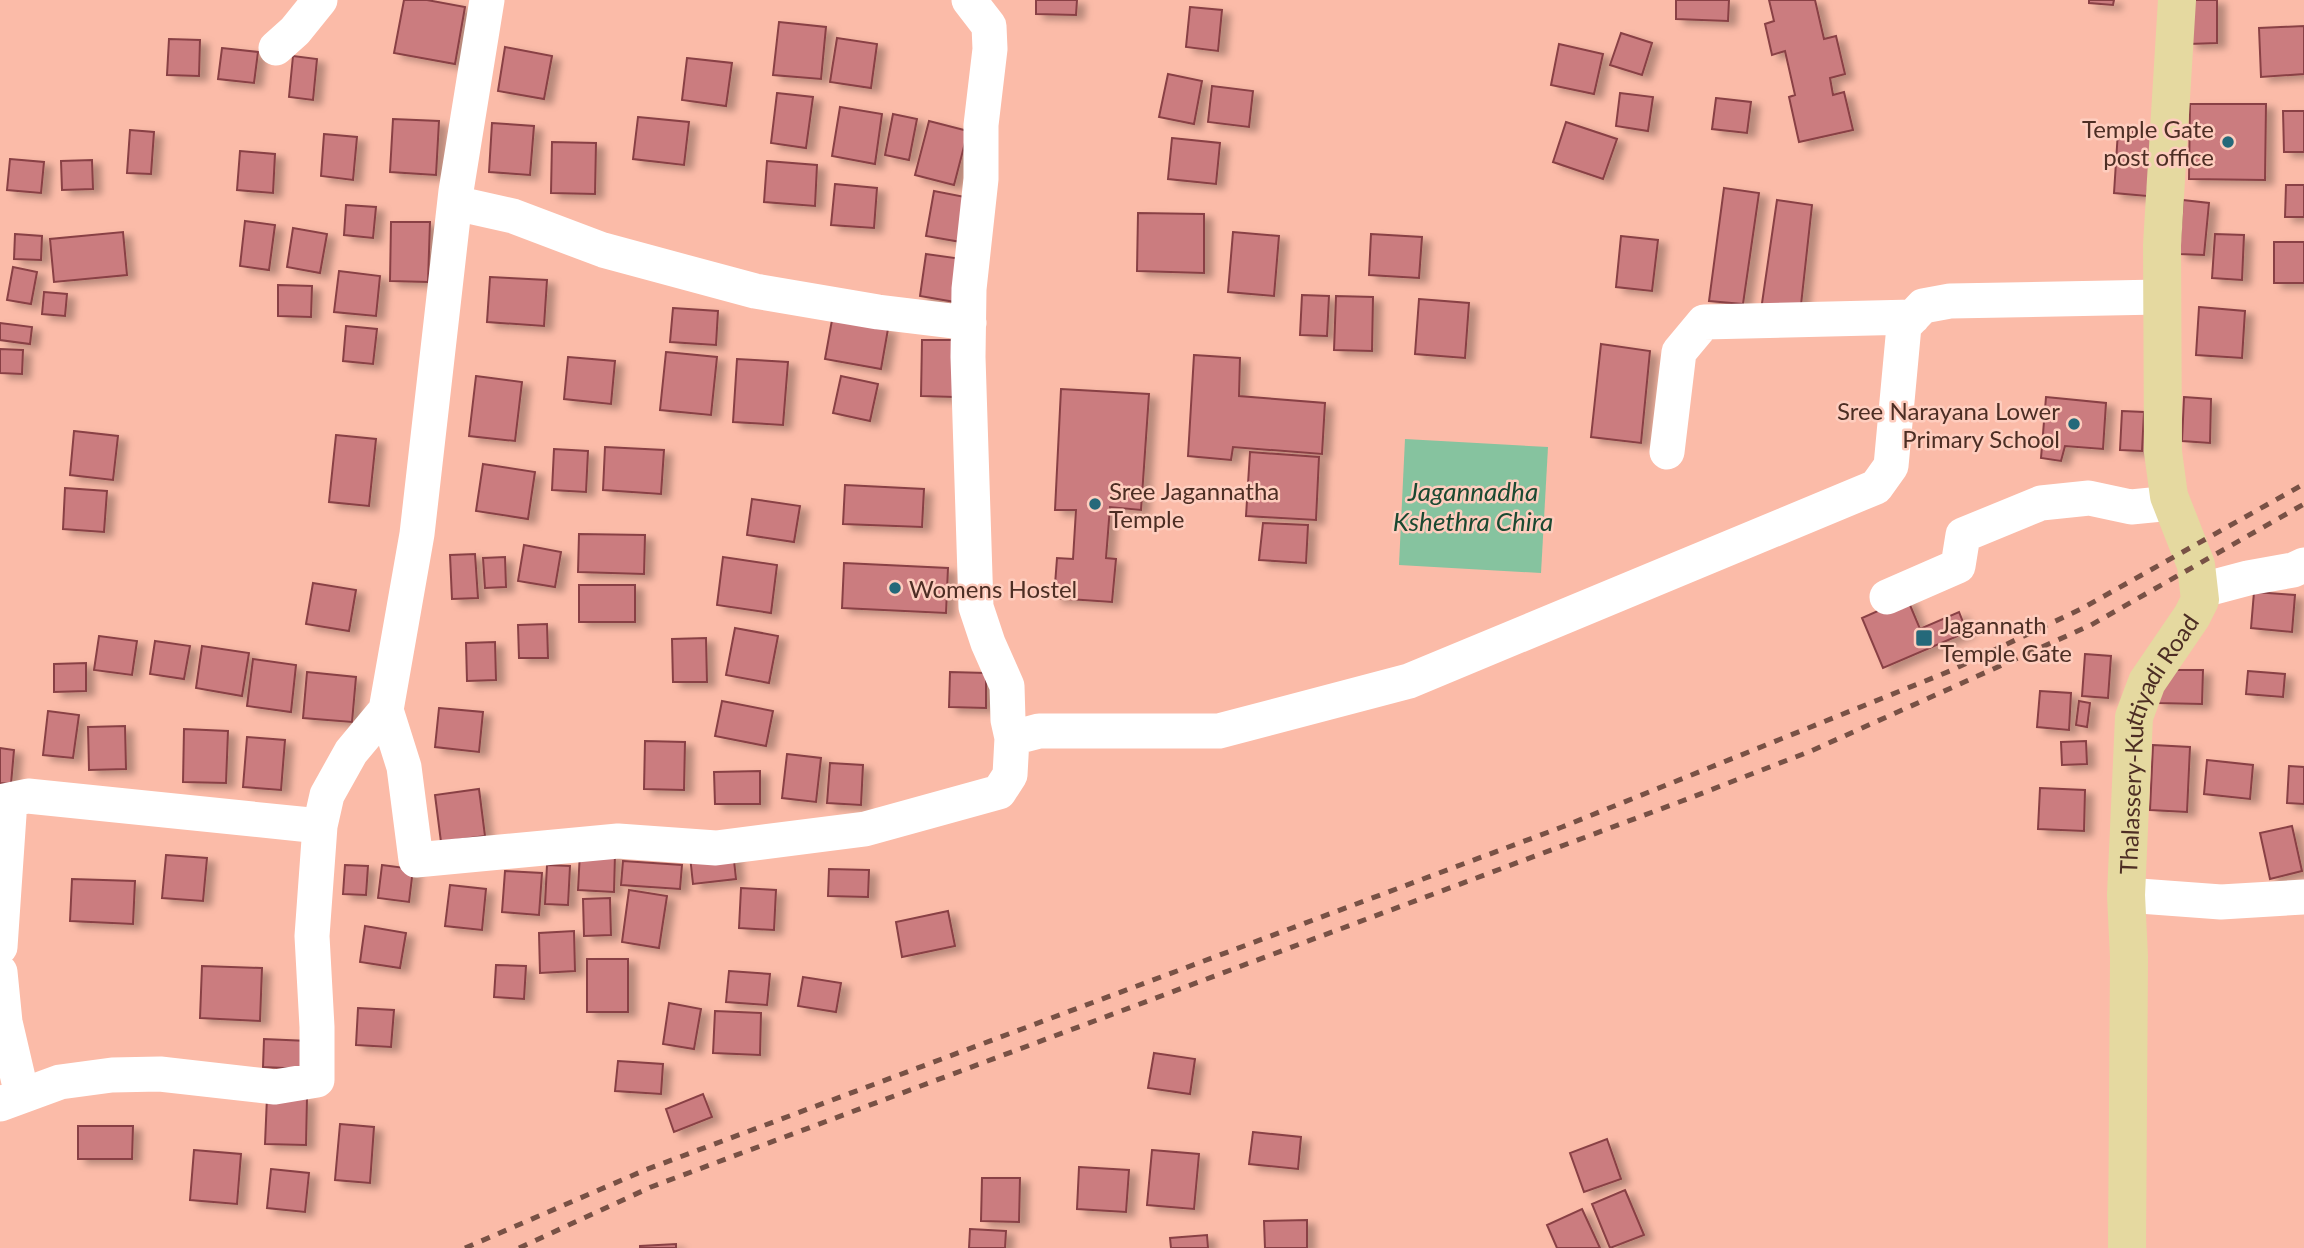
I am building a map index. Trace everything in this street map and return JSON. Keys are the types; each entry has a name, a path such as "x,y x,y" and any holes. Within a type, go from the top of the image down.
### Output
{"main road":[{"name":"Thalassery-Kuttiyadi Road","path":"2127,1248 2129,957 2126,895 2134,717 2147,682 2200,600 2196,565 2172,503 2162,452 2160,296 2177,0"}],"street":[{"path":"276,48 320,0"},
{"path":"487,0 455,204 417,534 386,710 404,767 416,860 618,841 716,848 865,829 999,792 1010,775 1012,738 1008,720 1007,686 976,607 969,289 981,179 981,125 990,50 989,26 969,0"},
{"path":"455,204 513,216 603,250 755,291 878,312 969,323"},
{"path":"1012,738 1040,731 1219,731 1409,681 1876,487 1891,466 1904,326 1923,306 1950,301 2160,296"},
{"path":"1667,452 1679,352 1704,322 1913,317"},
{"path":"1887,597 1958,566 1963,535 2041,503 2089,498 2131,507 2172,503"},
{"path":"2199,591 2293,570 2304,565"},
{"path":"0,972 11,1100 60,1082 112,1075 160,1074 275,1087 317,1080 312,936 320,826 327,794 351,752 386,710"},
{"path":"0,947 5,801 28,796 320,826"},
{"path":"2126,895 2221,902 2304,897"}],"water":[{"name":"Jagannadha Kshethra Chira","path":"1405,439 1548,447 1541,573 1399,565"}],"building":[{"path":"404,0 427,0 465,7 455,64 394,53"},
{"path":"1036,0 1077,0 1076,15 1036,14"},
{"path":"1676,0 1729,0 1728,21 1676,19"},
{"path":"1769,0 1815,0 1824,39 1836,36 1845,74 1830,78 1833,95 1844,92 1853,130 1799,142 1789,97 1795,95 1785,51 1772,55 1765,24 1774,21"},
{"path":"2089,0 2114,0 2113,5 2089,3"},
{"path":"2193,0 2217,0 2217,43 2189,44"},
{"path":"1190,7 1222,10 1218,51 1186,47"},
{"path":"779,22 826,27 821,79 773,75"},
{"path":"2304,26 2304,74 2261,77 2259,28"},
{"path":"1621,33 1652,43 1642,75 1610,65"},
{"path":"837,38 877,44 871,88 830,82"},
{"path":"169,39 200,40 199,76 167,75"},
{"path":"1559,44 1603,54 1594,94 1551,85"},
{"path":"505,47 552,56 544,99 498,91"},
{"path":"222,48 258,52 254,83 218,79"},
{"path":"293,56 317,59 313,100 289,97"},
{"path":"687,58 732,63 726,106 682,100"},
{"path":"1168,74 1202,81 1194,124 1159,117"},
{"path":"1212,86 1253,91 1249,127 1208,122"},
{"path":"777,93 813,97 806,148 771,143"},
{"path":"1620,93 1653,97 1648,131 1616,126"},
{"path":"1716,98 1751,102 1747,133 1712,129"},
{"name":"Temple Gate post office","path":"2190,104 2266,104 2265,180 2189,179"},
{"path":"840,107 882,114 875,164 832,156"},
{"path":"2283,111 2304,111 2304,152 2284,152"},
{"path":"893,114 917,119 909,160 885,155"},
{"path":"638,117 689,122 684,165 633,159"},
{"path":"393,119 439,121 436,175 390,172"},
{"path":"929,121 968,131 954,185 915,175"},
{"path":"1566,122 1617,139 1603,179 1553,162"},
{"path":"492,123 534,126 530,175 489,172"},
{"path":"130,130 154,132 151,174 127,173"},
{"path":"2118,131 2154,133 2147,196 2114,193"},
{"path":"324,134 357,137 353,180 321,176"},
{"path":"1172,138 1220,143 1216,184 1168,179"},
{"path":"552,142 596,143 595,194 551,193"},
{"path":"240,151 275,154 273,193 237,190"},
{"path":"10,159 44,162 41,193 7,190"},
{"path":"92,160 93,189 62,190 61,161"},
{"path":"767,161 817,165 815,206 764,202"},
{"path":"835,184 877,188 874,228 831,225"},
{"path":"2286,185 2304,185 2304,217 2285,217"},
{"path":"1724,188 1759,193 1743,304 1709,301"},
{"path":"934,191 970,198 961,242 926,236"},
{"path":"1777,200 1812,205 1800,314 1761,310"},
{"path":"2183,200 2209,203 2204,255 2179,254"},
{"path":"346,205 376,207 373,238 344,235"},
{"path":"1138,213 1204,214 1204,273 1137,271"},
{"path":"245,221 275,225 269,270 240,266"},
{"path":"391,222 430,222 428,282 390,281"},
{"path":"293,228 327,234 320,273 287,267"},
{"path":"123,232 127,275 54,282 50,239"},
{"path":"1233,232 1279,236 1274,296 1228,292"},
{"path":"15,234 42,236 41,260 14,259"},
{"path":"1371,234 1422,237 1419,278 1369,275"},
{"path":"2215,234 2244,235 2242,280 2212,278"},
{"path":"1621,236 1658,240 1652,291 1616,287"},
{"path":"2274,242 2304,242 2304,283 2274,283"},
{"path":"926,254 962,259 955,302 920,296"},
{"path":"13,267 37,272 31,304 7,300"},
{"path":"339,271 380,276 376,316 334,312"},
{"path":"490,277 547,280 544,326 487,322"},
{"path":"278,285 312,286 311,317 278,316"},
{"path":"44,292 67,294 65,316 42,314"},
{"path":"1302,295 1329,296 1327,336 1300,335"},
{"path":"1336,296 1373,297 1372,351 1334,350"},
{"path":"1419,299 1469,303 1465,358 1415,354"},
{"path":"2199,307 2245,311 2242,358 2196,355"},
{"path":"673,308 718,311 716,345 670,342"},
{"path":"832,320 888,329 881,369 825,359"},
{"path":"0,323 32,327 30,344 0,340"},
{"path":"346,326 377,329 373,364 343,361"},
{"path":"922,340 957,340 955,397 921,396"},
{"path":"1601,344 1650,351 1641,443 1591,437"},
{"path":"0,349 23,350 22,374 0,373"},
{"path":"666,352 717,357 711,415 660,410"},
{"path":"1194,355 1240,358 1239,396 1325,403 1322,454 1233,447 1231,460 1188,456"},
{"path":"568,357 615,361 611,404 564,399"},
{"path":"737,359 788,362 783,425 733,422"},
{"path":"476,376 522,382 515,441 469,436"},
{"path":"841,376 878,384 870,421 833,413"},
{"path":"1061,389 1149,394 1141,510 1110,507 1106,558 1116,559 1112,602 1054,598 1057,558 1073,559 1076,510 1055,510"},
{"name":"Sree Narayana Lower Primary School","path":"2046,397 2106,403 2103,449 2065,446 2061,461 2041,458"},
{"path":"2184,397 2211,399 2210,443 2182,441"},
{"path":"2122,411 2144,412 2142,451 2120,450"},
{"path":"74,431 118,436 113,480 70,475"},
{"path":"336,435 376,439 369,506 329,502"},
{"path":"605,447 664,450 661,494 603,490"},
{"path":"554,449 588,451 586,492 552,490"},
{"path":"1250,452 1319,457 1316,520 1246,516"},
{"path":"483,464 535,472 528,519 476,511"},
{"path":"845,485 924,489 922,527 843,524"},
{"path":"65,488 107,491 104,532 63,529"},
{"path":"752,499 800,506 794,542 747,535"},
{"path":"1263,523 1308,525 1306,563 1259,560"},
{"path":"579,534 645,535 644,574 578,572"},
{"path":"524,545 561,552 555,587 518,581"},
{"path":"475,554 478,598 452,599 450,555"},
{"path":"505,557 506,587 485,588 483,558"},
{"path":"723,557 777,565 771,613 717,605"},
{"name":"Womens Hostel","path":"844,563 948,568 946,613 842,608"},
{"path":"313,583 356,590 349,631 306,624"},
{"path":"579,585 635,585 635,622 579,622"},
{"path":"2254,592 2295,595 2292,632 2251,628"},
{"path":"1907,598 1920,629 1959,612 1967,632 1883,668 1862,618"},
{"path":"547,624 548,658 519,658 518,625"},
{"path":"735,628 778,636 769,683 726,675"},
{"path":"99,636 137,641 132,675 94,670"},
{"path":"706,638 707,682 673,682 672,639"},
{"path":"155,641 190,646 184,679 150,674"},
{"path":"495,642 496,680 467,681 466,643"},
{"path":"202,646 249,653 242,696 196,688"},
{"path":"2085,654 2111,656 2108,698 2082,696"},
{"path":"253,659 296,665 291,712 247,706"},
{"path":"86,663 86,691 54,692 54,664"},
{"path":"2158,670 2203,670 2202,704 2157,703"},
{"path":"2248,671 2285,674 2283,697 2246,694"},
{"path":"307,672 356,677 352,722 303,718"},
{"path":"950,672 986,673 986,708 949,707"},
{"path":"2040,691 2071,693 2069,730 2037,727"},
{"path":"722,701 773,711 766,746 715,736"},
{"path":"2079,701 2090,703 2087,727 2076,725"},
{"path":"439,708 483,712 479,752 435,747"},
{"path":"48,711 79,715 73,758 43,755"},
{"path":"125,726 126,769 89,770 88,727"},
{"path":"184,729 228,731 226,783 183,782"},
{"path":"247,737 285,740 281,790 243,787"},
{"path":"645,741 685,742 684,790 644,789"},
{"path":"2086,741 2087,764 2062,765 2061,742"},
{"path":"2153,745 2190,747 2187,812 2150,810"},
{"path":"0,748 14,750 11,784 0,783"},
{"path":"787,754 821,758 816,802 782,798"},
{"path":"2207,760 2253,765 2250,799 2204,794"},
{"path":"830,763 863,765 861,805 827,803"},
{"path":"2289,766 2304,767 2304,804 2287,803"},
{"path":"760,771 760,804 715,804 714,772"},
{"path":"2040,788 2085,790 2084,831 2038,829"},
{"path":"479,789 485,836 441,842 435,795"},
{"path":"2292,826 2302,871 2270,879 2260,833"},
{"path":"733,851 736,879 693,884 690,856"},
{"path":"580,852 615,854 614,892 578,890"},
{"path":"166,855 207,858 203,901 162,898"},
{"path":"623,861 682,865 680,889 621,885"},
{"path":"345,865 368,866 366,895 343,894"},
{"path":"382,865 413,869 409,902 378,898"},
{"path":"547,865 570,866 568,905 545,904"},
{"path":"829,869 869,870 868,897 828,896"},
{"path":"505,871 542,873 539,915 502,912"},
{"path":"72,879 135,881 133,924 70,921"},
{"path":"450,885 486,889 482,930 445,926"},
{"path":"741,888 776,890 774,930 739,928"},
{"path":"629,890 667,896 659,948 622,942"},
{"path":"610,898 611,935 584,936 583,899"},
{"path":"948,911 955,946 902,957 896,922"},
{"path":"365,926 406,933 400,968 360,962"},
{"path":"574,931 575,971 540,973 539,933"},
{"path":"587,959 628,959 628,1012 587,1012"},
{"path":"496,965 526,966 524,999 494,997"},
{"path":"202,966 262,968 260,1021 200,1018"},
{"path":"729,971 770,974 767,1005 726,1002"},
{"path":"803,977 841,983 836,1012 798,1006"},
{"path":"669,1003 701,1009 694,1049 663,1044"},
{"path":"358,1008 394,1010 391,1047 356,1045"},
{"path":"715,1011 761,1013 760,1055 713,1053"},
{"path":"264,1039 308,1041 307,1069 263,1067"},
{"path":"1154,1053 1195,1059 1190,1094 1148,1088"},
{"path":"618,1061 663,1064 661,1094 615,1091"},
{"path":"703,1094 712,1117 674,1132 666,1109"},
{"path":"267,1097 307,1098 306,1145 265,1144"},
{"path":"340,1124 374,1127 370,1183 335,1180"},
{"path":"78,1126 133,1126 132,1159 78,1159"},
{"path":"1253,1132 1301,1137 1298,1169 1249,1164"},
{"path":"1607,1139 1621,1179 1584,1192 1570,1153"},
{"path":"194,1150 241,1154 237,1204 190,1200"},
{"path":"1152,1150 1199,1154 1194,1209 1147,1205"},
{"path":"1079,1167 1129,1170 1126,1212 1077,1209"},
{"path":"271,1169 309,1173 305,1212 267,1208"},
{"path":"982,1178 1020,1178 1019,1222 981,1221"},
{"path":"1625,1190 1644,1235 1610,1248 1592,1204"},
{"path":"1582,1209 1600,1248 1557,1248 1547,1225"},
{"path":"1307,1220 1307,1248 1265,1248 1264,1221"},
{"path":"970,1229 1006,1231 1005,1248 969,1248"},
{"path":"1207,1235 1208,1248 1171,1248 1170,1238"},
{"path":"676,1244 676,1248 640,1248 640,1246"}],"railway":[{"path":"465,1248 645,1170 1562,827 1950,671 2081,609 2304,484"},
{"path":"519,1248 651,1187 1811,751 2091,625 2304,504"}],"place":[{"name":"Temple Gate post office","path":"2228,142"},
{"name":"Sree Narayana Lower Primary School","path":"2074,424"},
{"name":"Sree Jagannatha Temple","path":"1095,504"},
{"name":"Womens Hostel","path":"895,588"},
{"name":"Jagannath Temple Gate","path":"1924,638"}]}
